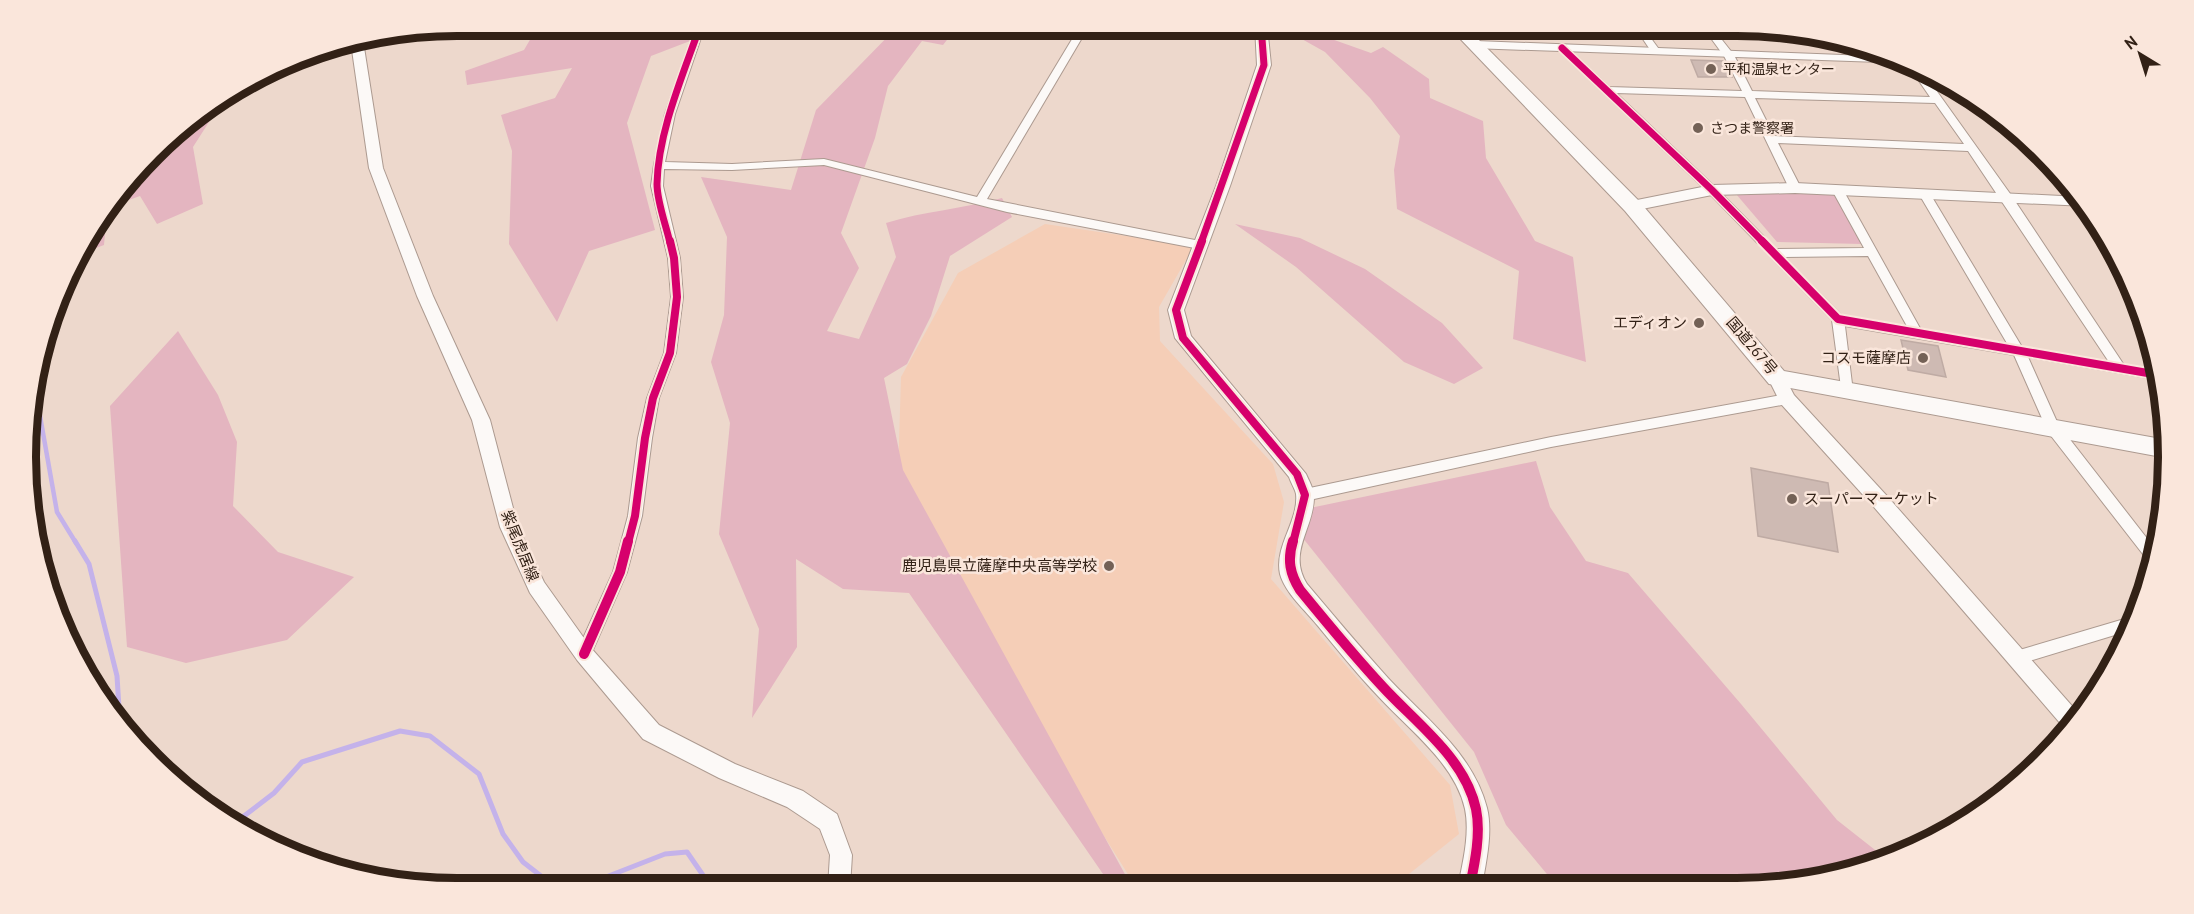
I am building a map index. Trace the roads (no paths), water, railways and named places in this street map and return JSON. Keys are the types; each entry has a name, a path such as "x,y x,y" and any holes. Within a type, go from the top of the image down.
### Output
{"highway":[{"name":"国道267号","path":"1467,36 1632,206 1782,388 1847,392 2158,447"}],"street":[{"path":"584,654 620,572 635,516 645,438 653,398 670,353 677,297 674,258 657,186 670,114 697,36"},
{"path":"980,201 1079,36"},
{"path":"1262,36 1264,65 1223,186 1176,310 1183,338 1297,474 1305,495 1290,551 1290,574 1299,590 1383,686 1446,752 1465,781 1476,809 1476,850 1471,878"},
{"path":"1645,36 1656,52"},
{"path":"1714,36 1729,55 1795,188"},
{"path":"1476,45 1877,60"},
{"name":"紫尾虎居線","path":"358,48 376,168 425,296 481,420 510,527 537,587 584,654 651,732 727,771 795,799 829,822 841,855 840,878"},
{"path":"1562,48 1712,190 1838,319 2150,373"},
{"path":"1920,78 2007,198 2120,368"},
{"path":"1606,90 1935,100"},
{"path":"1770,138 1972,148"},
{"path":"659,165 732,167 824,162 980,201 1200,245"},
{"path":"1632,206 1712,190 1795,188 2071,201"},
{"path":"1838,190 1917,334"},
{"path":"1925,194 1949,239 2019,351 2044,413 2148,550"},
{"path":"1772,253 1872,252"},
{"path":"1838,319 1847,392"},
{"path":"1305,495 1551,442 1782,388 2068,717"},
{"path":"2016,658 2122,627"}],"waterway":[{"path":"39,411 57,512 76,543"},
{"path":"75,541 89,564 117,676 119,707"},
{"path":"239,817 244,816 274,793 302,762 400,731 430,736 479,774 503,834 523,862 544,878"},
{"path":"604,878 665,854 687,852 705,878"}],"place":[{"name":"平和温泉センター","path":"1711,69"},
{"name":"さつま警察署","path":"1698,128"},
{"name":"エディオン","path":"1699,323"},
{"name":"コスモ薩摩店","path":"1923,358"},
{"name":"スーパーマーケット","path":"1792,499"},
{"name":"鹿児島県立薩摩中央高等学校","path":"1109,566"}]}
